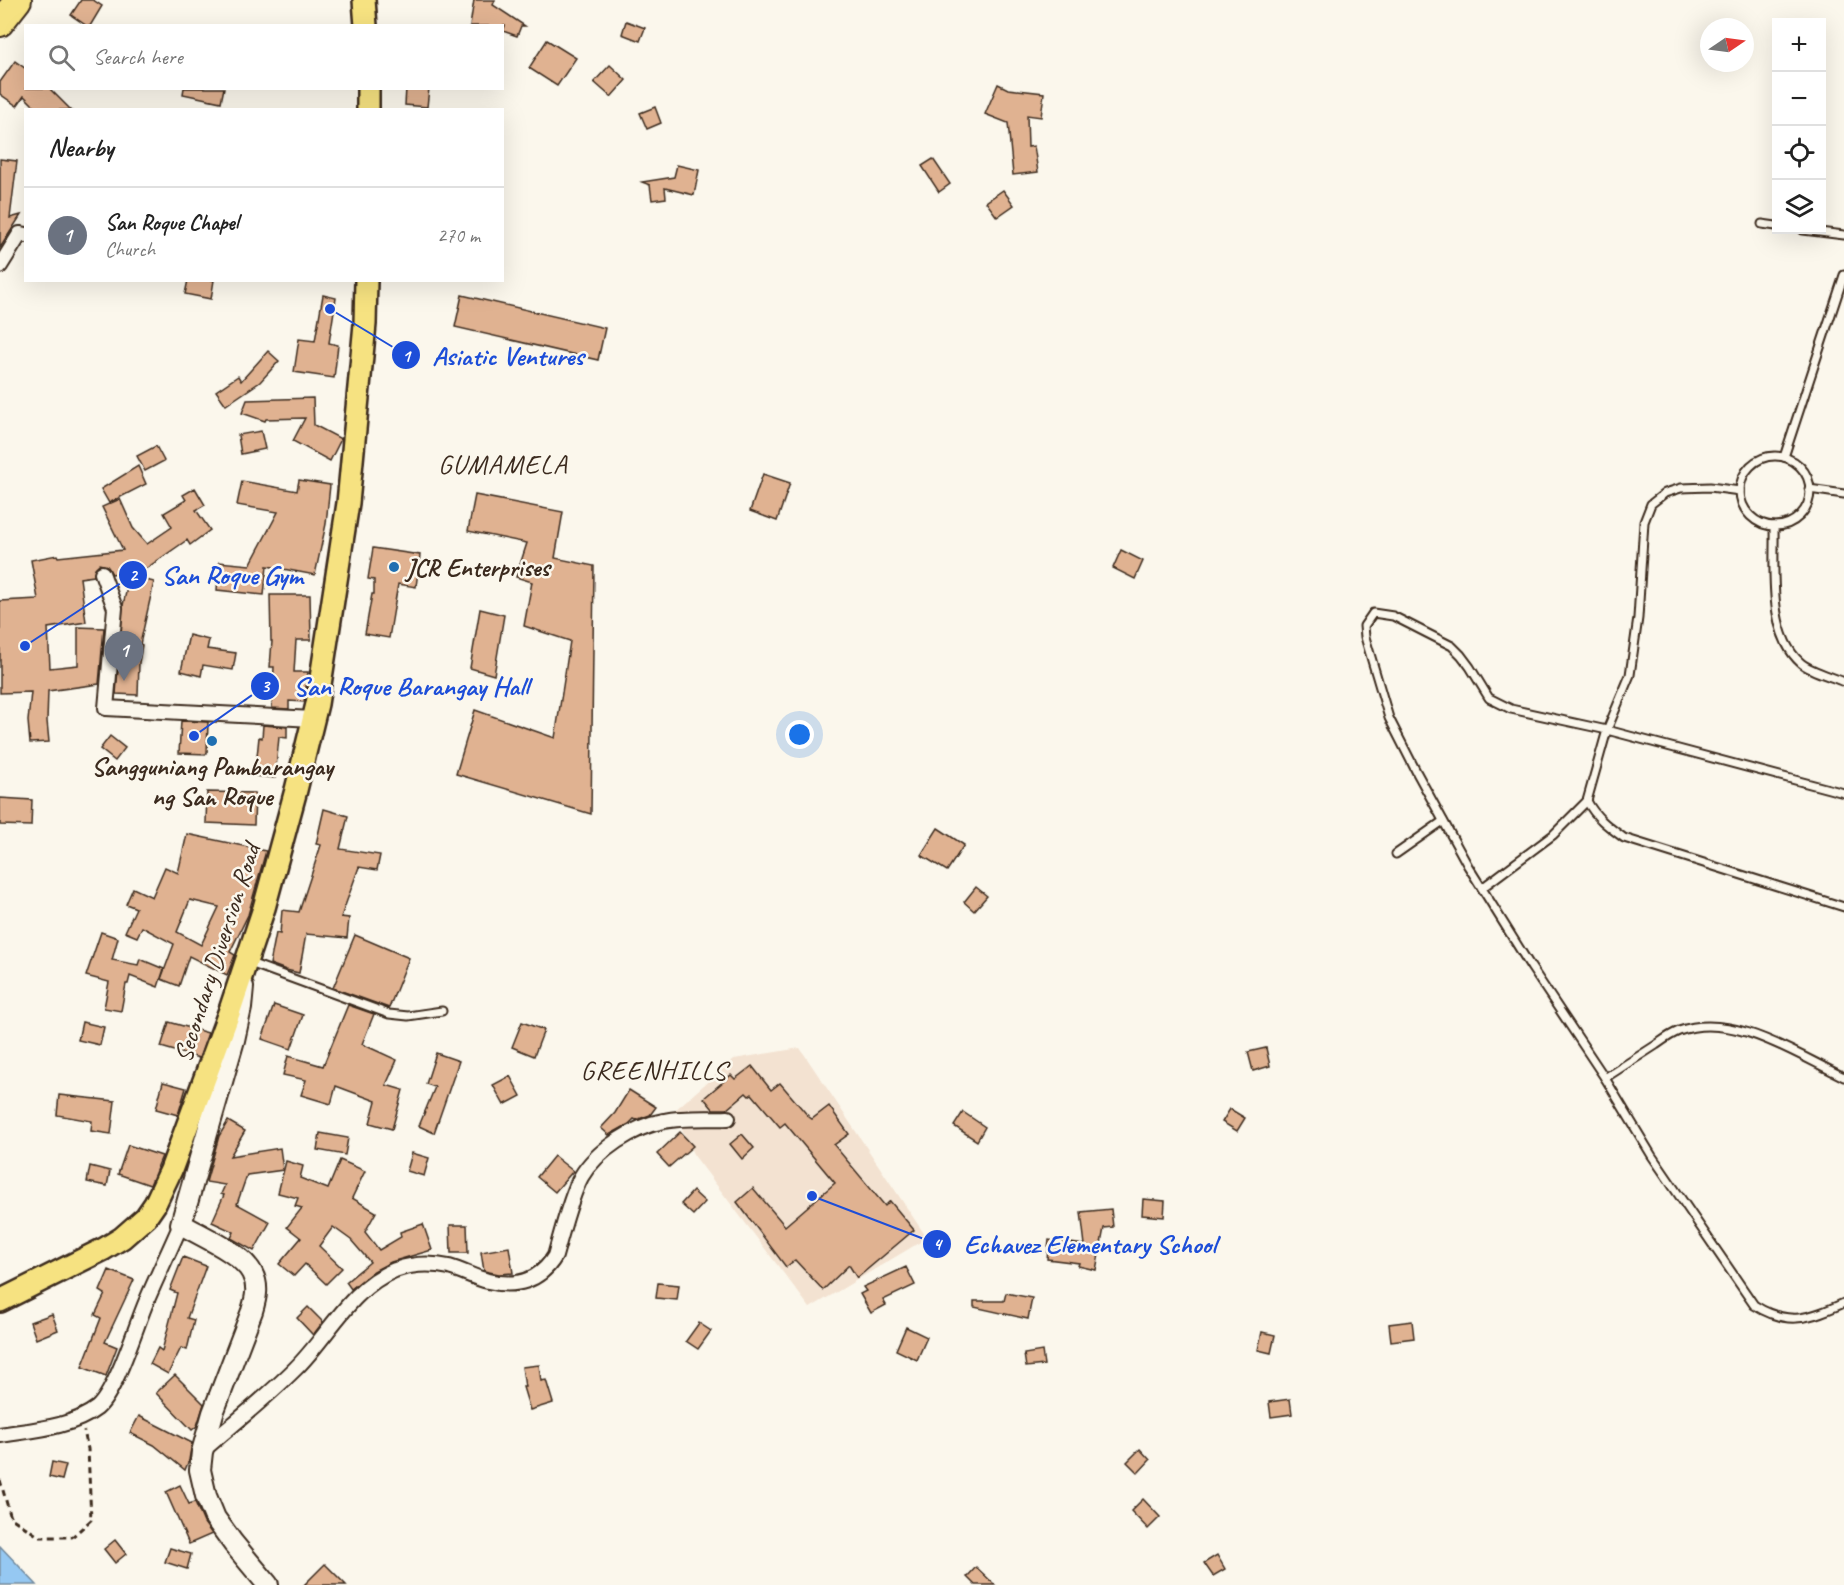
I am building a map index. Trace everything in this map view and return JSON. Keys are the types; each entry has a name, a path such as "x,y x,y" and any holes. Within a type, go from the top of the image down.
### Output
{"highway":[{"path":"0,23 18,0"}],"main road":[{"path":"364,0 366,24"},
{"path":"368,90 368,108"},
{"name":"Secondary Diversion Road","path":"0,1301 78,1264 122,1238 146,1217 155,1204 171,1170 244,967 267,897 313,719 348,503 365,324 363,282"}],"street":[{"path":"0,266 20,234 24,235"},
{"path":"102,573 115,608 106,708 313,719"},
{"path":"0,1436 81,1417 95,1409 108,1396 146,1301 181,1224 234,1040 241,1008 244,967"},
{"path":"202,1452 295,1370 355,1297 381,1277 397,1270 429,1264 450,1267 488,1281 524,1283 533,1279 549,1265 555,1256 582,1176 602,1152 657,1122 678,1119 728,1118"},
{"path":"181,1224 239,1258 252,1272 256,1285 256,1296 213,1413 202,1452 200,1470 215,1518 268,1585"}],"lane":[{"path":"1762,224 1772,225"},
{"path":"1826,233 1844,235"},
{"path":"1784,457 1844,275"},
{"path":"1771,456 1784,457 1795,462 1804,471 1809,489 1810,496 1806,508 1797,518 1786,524 1774,526 1764,524 1748,512 1742,503 1740,491 1742,478 1749,467 1771,456"},
{"path":"1482,888 1553,835 1587,801 1607,730 1630,675 1638,618 1644,522 1651,504 1665,493 1681,488 1740,491"},
{"path":"1809,489 1844,494"},
{"path":"1774,526 1778,621 1787,646 1802,664 1844,682"},
{"path":"1844,793 1607,730 1499,705 1489,698 1470,667 1452,646 1393,616 1373,613 1364,626 1365,637 1389,718 1443,821 1531,967 1605,1078 1652,1156 1754,1305 1766,1312 1797,1320 1815,1316 1844,1303"},
{"path":"1587,801 1593,813 1624,838 1844,907"},
{"path":"1396,854 1443,821"},
{"path":"244,967 389,1014 408,1016 442,1011"},
{"path":"1605,1078 1677,1031 1694,1026 1738,1030 1767,1039 1844,1077"}],"path":[{"path":"0,1480 11,1518 40,1537 72,1537 91,1520 88,1449 81,1417"}],"shaded area":[{"path":"800,1048 927,1238 810,1308 693,1154 674,1111 734,1059"}],"water":[{"path":"0,1546 37,1585 0,1585"}],"building":[{"path":"81,0 93,0 102,6 91,24 84,24 71,15"},
{"path":"474,0 495,0 493,5 525,26 521,26 517,36 504,31 504,24 470,24"},
{"path":"626,21 645,28 640,41 622,34"},
{"path":"547,40 576,58 557,86 529,68"},
{"path":"15,61 24,68 24,90 51,90 69,108 36,108 24,96 17,106 0,94 0,82"},
{"path":"610,65 626,80 611,97 594,82"},
{"path":"998,84 1008,89 1044,93 1041,117 1027,115 1028,147 1034,146 1038,172 1013,175 1008,123 985,114"},
{"path":"184,90 224,90 221,102 183,94"},
{"path":"406,90 429,90 427,107 405,105"},
{"path":"655,107 661,123 647,129 640,113"},
{"path":"0,159 17,161 10,218 21,215 0,248"},
{"path":"933,159 950,184 939,192 922,166"},
{"path":"677,165 699,170 694,195 665,188 666,198 652,200 650,185 642,182 674,177"},
{"path":"1003,190 1014,205 997,217 986,202"},
{"path":"188,282 214,282 211,299 185,294"},
{"path":"323,295 336,298 329,343 338,345 334,378 294,372 299,339 315,341"},
{"path":"462,295 605,328 598,360 455,327"},
{"path":"268,351 279,361 260,382 226,405 216,391 238,376 241,381"},
{"path":"313,398 314,425 341,439 330,461 293,441 305,418 266,419 265,421 242,413 247,400"},
{"path":"261,431 265,449 241,454 238,435"},
{"path":"156,446 164,461 145,471 137,456"},
{"path":"138,466 146,484 109,503 101,489"},
{"path":"763,474 790,483 777,521 750,511"},
{"path":"299,480 330,485 326,524 315,575 267,566 264,595 217,590 219,562 250,565 278,512 237,505 242,481 297,491"},
{"path":"195,488 205,505 196,510 210,530 190,545 187,540 134,577 154,582 140,644 142,645 138,695 116,694 123,605 131,571 112,574 107,566 99,564 95,568 94,576 80,578 86,622 48,628 50,668 78,665 78,627 104,628 99,684 48,691 49,742 30,743 28,721 31,692 0,693 0,601 38,599 31,560 57,555 58,557 123,550 102,507 120,499 133,528 147,544 172,527 164,513 186,500 183,495"},
{"path":"475,495 563,512 555,558 594,566 591,814 456,774 475,710 555,738 570,641 524,626 532,582 516,577 527,543 468,531"},
{"path":"373,548 420,555 416,587 398,584 389,638 365,634 372,594 374,594 374,580 368,579"},
{"path":"1121,550 1143,561 1135,579 1113,568"},
{"path":"270,595 310,595 311,640 296,640 294,672 308,672 304,702 289,701 289,709 272,708 274,667 270,667 272,641"},
{"path":"480,609 504,615 494,675 470,668"},
{"path":"189,635 209,640 207,649 236,653 233,670 203,665 201,676 181,671"},
{"path":"181,721 208,722 207,754 179,753"},
{"path":"263,725 287,727 287,738 279,737 275,778 255,776 259,737 262,738"},
{"path":"110,736 125,748 115,761 100,749"},
{"path":"207,792 255,793 254,825 206,823"},
{"path":"0,798 32,800 31,826 0,825"},
{"path":"324,809 348,816 340,849 380,855 377,870 359,867 341,917 349,918 347,938 306,934 299,973 270,964 276,933 280,934 282,910 299,912 321,845 316,844"},
{"path":"938,828 964,845 947,871 921,855"},
{"path":"187,834 266,851 248,915 230,952 235,955 227,975 189,956 179,986 161,979 174,944 142,927 137,937 125,932 136,908 126,904 133,888 152,897 165,867 178,873","holes":["190,900 219,907 201,945 177,932"]},
{"path":"976,887 987,896 974,911 964,902"},
{"path":"101,932 118,938 112,960 138,965 140,959 164,969 158,987 130,976 126,984 121,1011 104,1008 109,982 86,976"},
{"path":"355,935 409,958 389,1008 333,988"},
{"path":"274,1005 303,1015 291,1049 262,1039"},
{"path":"348,1005 374,1014 362,1044 397,1060 386,1085 403,1090 392,1129 370,1123 376,1101 336,1086 331,1104 301,1095 306,1080 283,1075 288,1056 323,1066"},
{"path":"82,1022 104,1027 100,1045 78,1040"},
{"path":"169,1022 208,1033 199,1058 161,1047"},
{"path":"522,1022 544,1030 534,1056 512,1047"},
{"path":"1266,1048 1270,1066 1253,1071 1248,1052"},
{"path":"436,1053 459,1061 434,1133 419,1126 435,1087 426,1084"},
{"path":"752,1066 771,1090 780,1083 812,1119 829,1106 849,1134 834,1145 885,1206 890,1201 914,1230 857,1278 849,1265 823,1290 795,1260 786,1267 737,1202 753,1188 785,1226 835,1183 785,1123 780,1127 752,1094 749,1096 746,1093 727,1109 713,1109 704,1098 731,1075 735,1079"},
{"path":"510,1076 521,1096 504,1105 493,1085"},
{"path":"163,1082 186,1088 178,1115 156,1109"},
{"path":"629,1090 656,1107 650,1115 634,1119 609,1135 601,1128 615,1113"},
{"path":"59,1095 115,1101 111,1134 91,1131 92,1121 57,1115"},
{"path":"1230,1109 1245,1118 1237,1131 1222,1122"},
{"path":"963,1112 985,1127 977,1141 954,1126"},
{"path":"228,1121 245,1131 230,1156 280,1148 283,1170 247,1175 237,1204 270,1222 254,1251 231,1238 234,1232 212,1222 224,1195 221,1194 225,1185 206,1182 219,1136"},
{"path":"680,1132 693,1146 669,1167 657,1154"},
{"path":"320,1133 348,1138 345,1155 317,1150"},
{"path":"742,1134 754,1148 742,1159 730,1144"},
{"path":"128,1145 162,1156 150,1185 118,1174"},
{"path":"412,1153 429,1158 424,1176 407,1171"},
{"path":"554,1156 573,1171 555,1192 537,1177"},
{"path":"340,1160 365,1171 352,1198 376,1212 365,1232 379,1250 401,1237 400,1232 423,1224 432,1250 391,1262 374,1271 351,1289 346,1282 370,1262 351,1240 333,1227 319,1246 342,1268 326,1284 305,1264 294,1276 279,1264 301,1238 287,1227 302,1208 295,1206 298,1198 278,1193 286,1161 303,1166 300,1178 328,1189"},
{"path":"90,1166 110,1171 107,1186 87,1182"},
{"path":"693,1191 705,1202 693,1215 681,1204"},
{"path":"1143,1199 1165,1201 1164,1217 1142,1215"},
{"path":"1111,1209 1113,1227 1104,1228 1096,1270 1078,1266 1079,1263 1047,1259 1049,1240 1085,1245 1081,1212"},
{"path":"450,1225 467,1225 468,1253 451,1253"},
{"path":"509,1247 513,1273 499,1274 484,1271 481,1252"},
{"path":"183,1257 206,1266 187,1318 194,1320 187,1350 181,1348 168,1374 150,1364 158,1348 162,1351 177,1293 170,1290"},
{"path":"906,1267 915,1285 883,1300 886,1305 871,1313 860,1294 866,1291 863,1287"},
{"path":"109,1270 134,1280 105,1342 117,1347 106,1376 82,1367 101,1318 95,1315 105,1294 100,1291"},
{"path":"658,1283 679,1285 677,1300 656,1298"},
{"path":"1006,1293 1032,1298 1028,1319 974,1307 974,1301 1004,1301"},
{"path":"308,1307 323,1322 313,1335 297,1318"},
{"path":"52,1314 58,1330 36,1339 30,1322"},
{"path":"1412,1321 1414,1338 1391,1341 1389,1324"},
{"path":"699,1323 711,1331 698,1349 686,1341"},
{"path":"906,1327 927,1337 917,1360 896,1350"},
{"path":"1262,1332 1275,1335 1271,1353 1258,1350"},
{"path":"1042,1351 1044,1365 1026,1367 1024,1354"},
{"path":"539,1365 541,1381 546,1380 553,1403 530,1410 523,1387 525,1387 522,1367"},
{"path":"175,1375 204,1404 197,1426 192,1430 156,1393"},
{"path":"1290,1399 1292,1414 1271,1417 1269,1402"},
{"path":"139,1416 192,1443 185,1470 154,1445 130,1433"},
{"path":"1140,1449 1150,1460 1138,1473 1127,1462"},
{"path":"52,1462 66,1465 62,1480 49,1477"},
{"path":"180,1485 189,1504 195,1502 204,1523 212,1534 189,1544 166,1492"},
{"path":"1143,1499 1160,1517 1148,1529 1131,1511"},
{"path":"115,1540 126,1554 115,1563 104,1549"},
{"path":"170,1548 191,1554 187,1569 165,1562"},
{"path":"1217,1555 1225,1569 1213,1576 1204,1563"},
{"path":"325,1564 346,1585 304,1585"},
{"path":"976,1567 995,1585 975,1585 967,1577"}],"place":[{"name":"Asiatic Ventures","path":"330,309"},
{"name":"JCR Enterprises","path":"394,567"},
{"name":"San Roque Gym","path":"25,646"},
{"name":"San Roque Chapel","path":"124,681"},
{"name":"San Roque Barangay Hall","path":"194,736"},
{"name":"Sangguniang Pambarangay ng San Roque","path":"212,741"},
{"name":"Echavez Elementary School","path":"812,1196"}],"district":[{"name":"GUMAMELA","path":"503,464"},
{"name":"GREENHILLS","path":"654,1070"}]}
